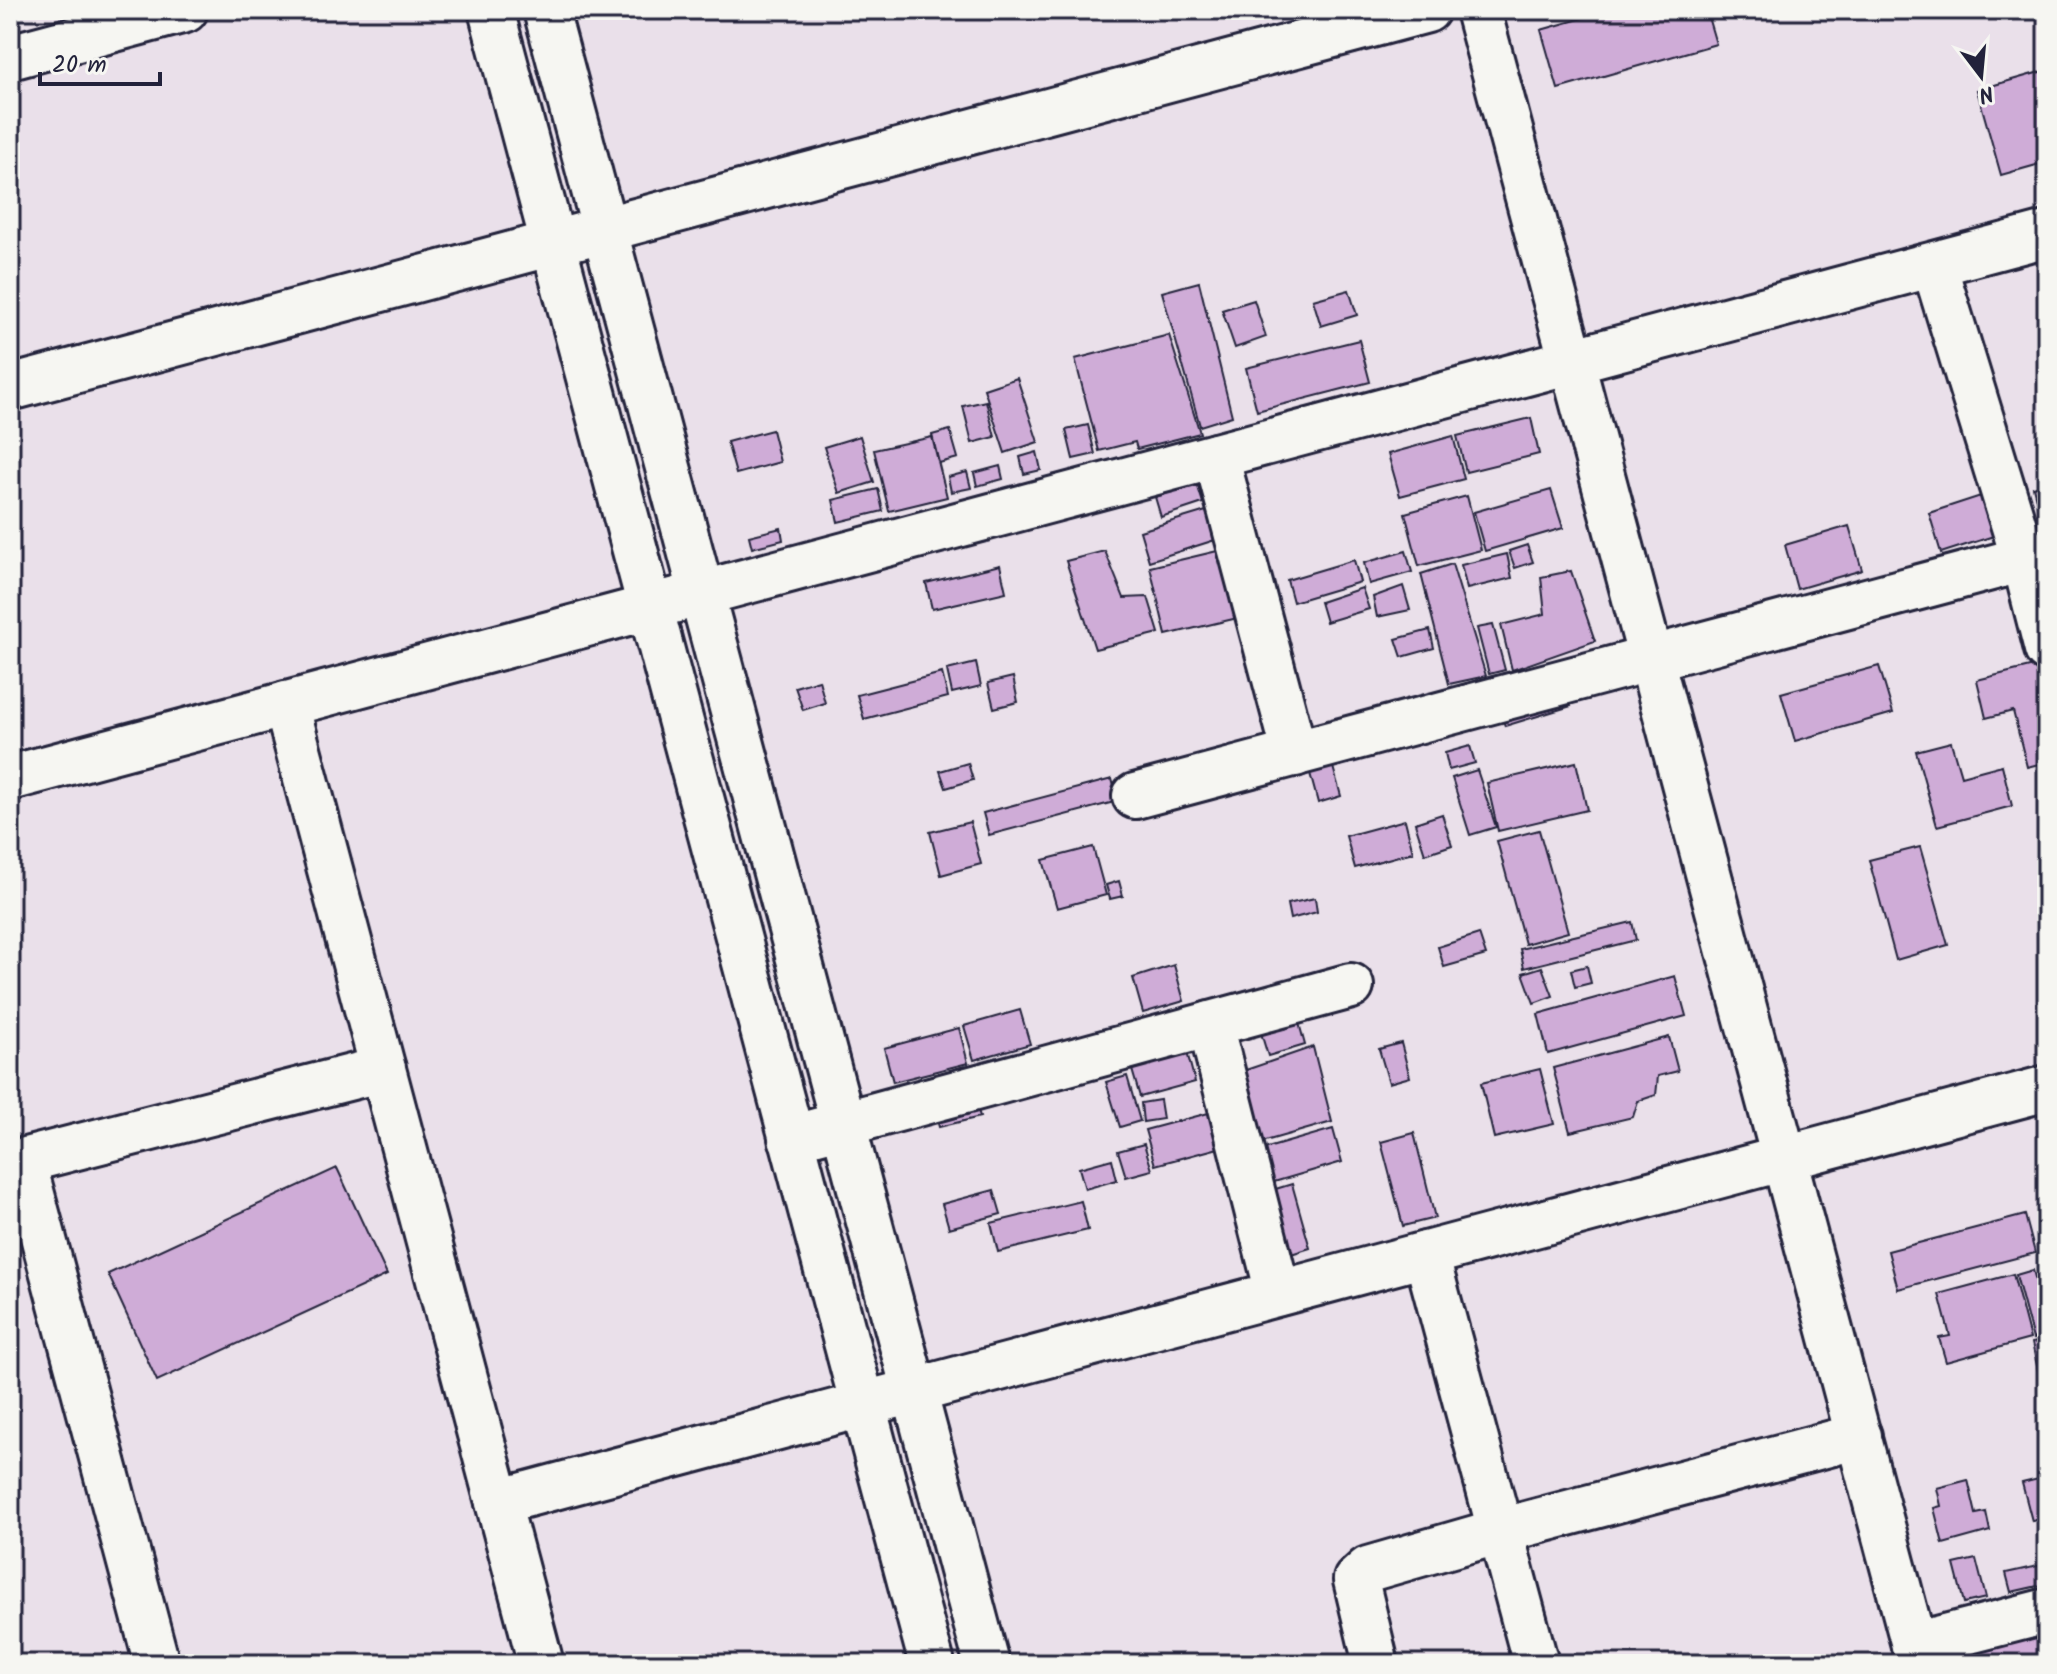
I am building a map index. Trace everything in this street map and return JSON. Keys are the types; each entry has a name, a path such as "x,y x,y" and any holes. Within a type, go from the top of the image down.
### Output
{"street":[{"path":"10,57 185,10"},
{"path":"491,10 932,1664"},
{"path":"546,10 987,1664"},
{"path":"10,388 1427,10"},
{"path":"1478,10 1917,1654 2047,1611"},
{"path":"10,778 2047,234"},
{"path":"1934,265 2035,556 2047,649"},
{"path":"1216,456 1295,754"},
{"path":"1135,796 2035,556"},
{"path":"286,704 541,1664"},
{"path":"791,1138 1351,986"},
{"path":"1210,1024 1278,1293"},
{"path":"157,1664 16,1163 383,1069"},
{"path":"498,1502 2047,1088"},
{"path":"1426,1254 1536,1664"},
{"path":"1376,1664 1356,1580 1368,1569 1859,1436"}],"building":[{"path":"1611,10 1706,10 1716,44 1558,89 1541,30"},
{"path":"2047,70 2047,162 2001,175 1977,90"},
{"path":"1199,282 1232,416 1200,426 1162,292"},
{"path":"1349,290 1357,315 1321,326 1313,300"},
{"path":"1254,300 1266,337 1235,348 1222,310"},
{"path":"1169,335 1200,433 1137,449 1135,442 1099,451 1075,359"},
{"path":"1359,340 1370,382 1257,411 1246,368"},
{"path":"1017,378 1038,442 1005,453 984,389"},
{"path":"986,401 995,437 972,443 963,406"},
{"path":"1531,418 1539,454 1466,472 1457,436"},
{"path":"1088,425 1095,454 1073,459 1066,430"},
{"path":"772,430 780,462 736,474 727,442"},
{"path":"950,430 958,458 939,463 932,435"},
{"path":"860,436 874,482 839,493 824,447"},
{"path":"1453,436 1464,479 1400,496 1388,454"},
{"path":"932,437 947,497 889,511 874,450"},
{"path":"1037,452 1041,470 1024,474 1020,457"},
{"path":"1000,466 1003,479 977,486 974,473"},
{"path":"967,472 971,488 951,492 948,477"},
{"path":"2047,483 2047,526 2043,527 2033,487"},
{"path":"1197,484 1203,503 1161,517 1155,497"},
{"path":"878,489 883,511 838,522 833,500"},
{"path":"1551,490 1563,528 1485,551 1474,512"},
{"path":"1993,492 2006,532 1941,553 1929,513"},
{"path":"1467,496 1481,550 1419,566 1405,513"},
{"path":"1206,511 1215,540 1149,561 1140,531"},
{"path":"1849,526 1862,570 1797,589 1785,545"},
{"path":"781,528 783,540 752,548 749,536"},
{"path":"1527,545 1533,562 1515,568 1509,551"},
{"path":"1230,548 1246,616 1166,635 1150,567"},
{"path":"1105,551 1124,598 1148,597 1159,633 1095,649 1066,561"},
{"path":"1406,551 1412,572 1369,584 1364,563"},
{"path":"1507,554 1512,578 1467,589 1461,565"},
{"path":"1354,560 1360,582 1293,602 1287,580"},
{"path":"1452,564 1486,676 1449,684 1421,574"},
{"path":"1000,565 1006,592 932,609 926,583"},
{"path":"1571,571 1595,641 1512,670 1501,625 1545,614 1541,577"},
{"path":"1403,586 1410,610 1377,617 1373,597"},
{"path":"1362,588 1369,609 1326,622 1320,602"},
{"path":"1493,625 1505,670 1489,674 1477,628"},
{"path":"1430,630 1434,648 1402,657 1396,639"},
{"path":"976,663 981,686 952,693 947,670"},
{"path":"2042,664 2047,687 2047,762 2027,767 2013,711 1986,718 1977,680"},
{"path":"1879,666 1893,713 1795,741 1781,693"},
{"path":"942,673 948,697 864,719 857,695"},
{"path":"1013,677 1018,702 994,708 988,683"},
{"path":"819,680 825,703 803,710 795,687"},
{"path":"1565,689 1571,706 1505,726 1499,708"},
{"path":"1951,742 1961,776 2002,765 2012,806 1937,826 1916,751"},
{"path":"1470,746 1475,763 1449,770 1445,753"},
{"path":"1330,756 1341,796 1318,803 1307,762"},
{"path":"1576,762 1587,810 1498,831 1487,783"},
{"path":"968,763 973,780 946,788 940,771"},
{"path":"1477,770 1496,827 1470,835 1452,778"},
{"path":"1112,779 1118,801 989,835 983,813"},
{"path":"1442,814 1452,845 1425,854 1415,823"},
{"path":"1405,820 1413,852 1355,868 1346,836"},
{"path":"970,822 981,864 941,875 930,832"},
{"path":"1539,830 1568,932 1525,944 1497,841"},
{"path":"1093,847 1106,895 1057,908 1043,860"},
{"path":"1920,847 1948,945 1896,960 1869,860"},
{"path":"1119,881 1123,896 1110,899 1106,885"},
{"path":"1315,898 1317,912 1290,919 1287,904"},
{"path":"1632,922 1636,940 1524,968 1520,949"},
{"path":"1479,934 1486,955 1444,967 1438,947"},
{"path":"1174,965 1184,1001 1143,1013 1133,978"},
{"path":"1587,966 1591,983 1575,987 1571,970"},
{"path":"1542,967 1553,996 1534,1003 1523,973"},
{"path":"1675,976 1686,1016 1548,1054 1538,1014"},
{"path":"1020,1010 1030,1044 974,1060 964,1026"},
{"path":"1296,1012 1305,1045 1268,1056 1258,1023"},
{"path":"959,1028 968,1063 893,1082 884,1048"},
{"path":"1669,1037 1678,1071 1658,1076 1656,1095 1638,1101 1633,1117 1570,1132 1553,1068"},
{"path":"1184,1041 1195,1082 1140,1097 1128,1056"},
{"path":"1401,1043 1410,1077 1389,1083 1379,1049"},
{"path":"1313,1047 1332,1122 1262,1142 1243,1071"},
{"path":"1540,1069 1554,1124 1494,1138 1481,1083"},
{"path":"1127,1076 1140,1121 1120,1127 1106,1082"},
{"path":"974,1095 980,1117 939,1127 933,1106"},
{"path":"1160,1100 1163,1119 1143,1122 1141,1103"},
{"path":"1216,1111 1226,1146 1155,1165 1145,1130"},
{"path":"1333,1129 1342,1162 1274,1182 1264,1149"},
{"path":"1414,1133 1435,1218 1403,1226 1381,1142"},
{"path":"1144,1144 1152,1170 1126,1177 1118,1151"},
{"path":"1112,1159 1117,1180 1085,1189 1079,1168"},
{"path":"337,1168 387,1275 157,1381 108,1274"},
{"path":"1292,1184 1310,1248 1288,1255 1269,1191"},
{"path":"994,1190 1001,1214 949,1228 942,1204"},
{"path":"1081,1201 1088,1230 998,1252 991,1223"},
{"path":"2025,1215 2035,1253 1898,1289 1888,1251"},
{"path":"2033,1270 2047,1323 2047,1336 2033,1339 2016,1275"},
{"path":"2013,1274 2030,1339 1946,1362 1939,1338 1950,1336 1939,1294"},
{"path":"2047,1340 2047,1397 2044,1398 2032,1343"},
{"path":"2047,1477 2047,1518 2032,1521 2022,1483"},
{"path":"1968,1480 1976,1514 1986,1512 1990,1531 1943,1544 1934,1508 1941,1506 1937,1488"},
{"path":"1976,1559 1986,1598 1964,1603 1954,1564"},
{"path":"2047,1564 2047,1584 2011,1592 2006,1573"},
{"path":"2024,1620 2029,1641 2044,1637 2047,1664 1978,1664 1970,1634"}]}
